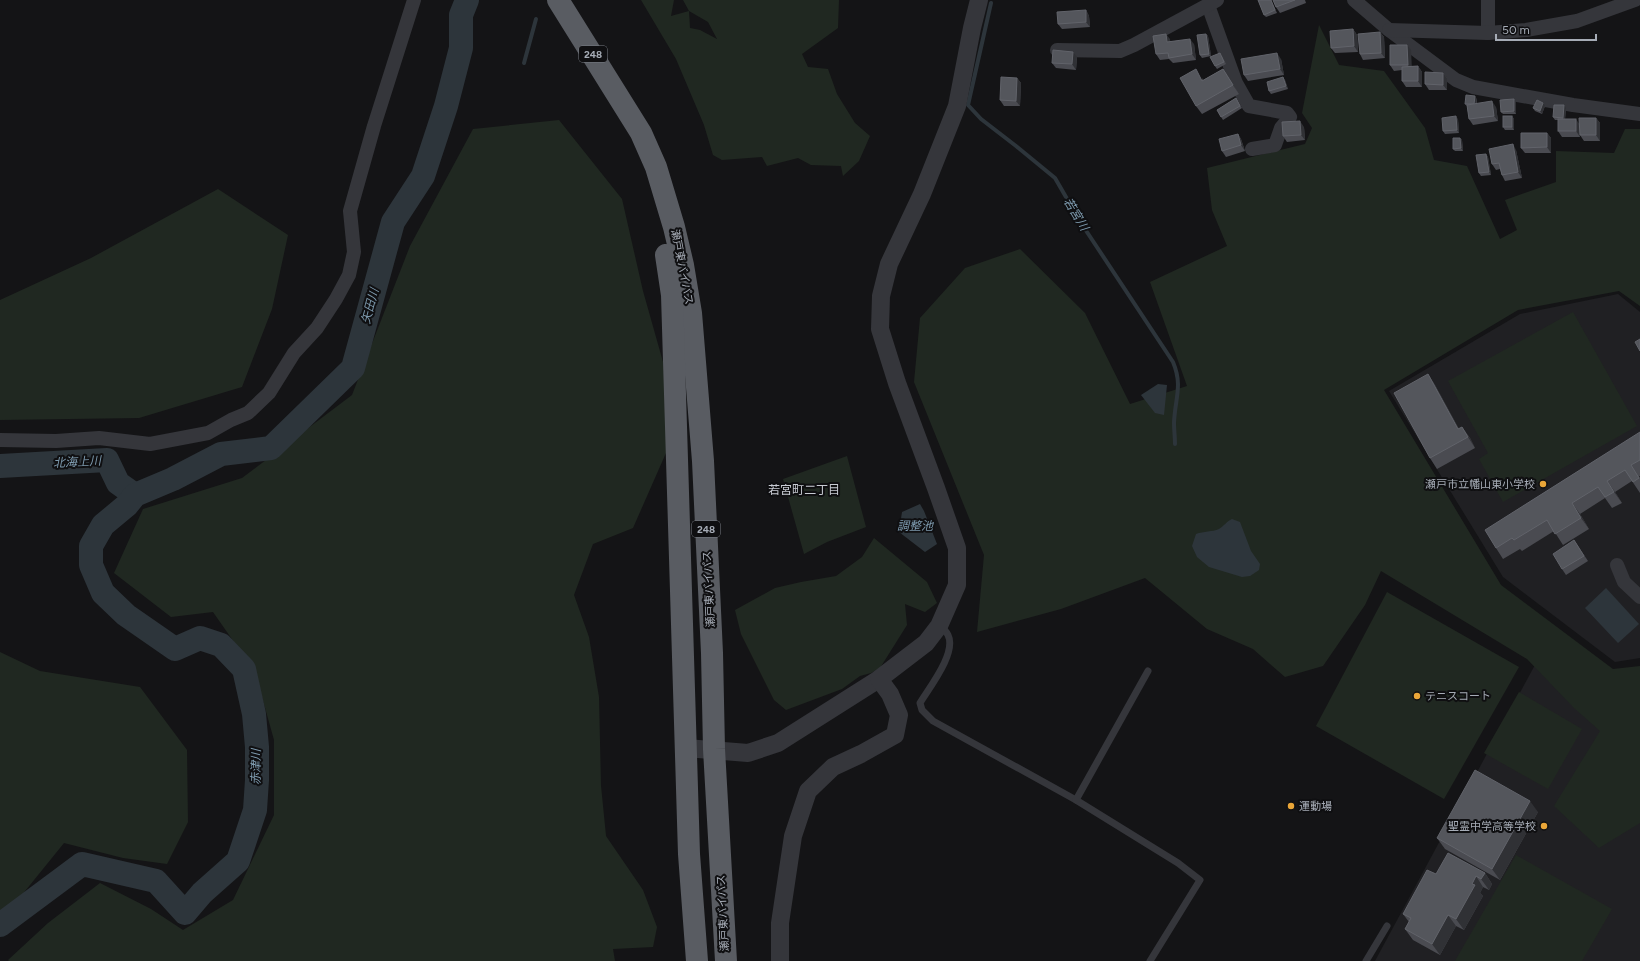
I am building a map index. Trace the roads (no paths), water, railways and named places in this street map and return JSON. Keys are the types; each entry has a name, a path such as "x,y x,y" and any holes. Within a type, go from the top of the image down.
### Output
{"highway":[{"name":"瀬戸東バイパス","path":"558,0 641,133 656,167 674,227 683,265 691,313 703,461 712,653 714,749 726,961"},
{"name":"瀬戸東バイパス","path":"626,110 661,224 672,295 689,854 697,961"}],"street":[{"path":"0,440 56,441 99,438 150,444 208,433 231,420 248,413 269,393 294,353 317,328 336,299 349,275 354,252 350,211 374,126 414,0"},
{"path":"686,748 714,749 748,753 778,743 879,679 926,644 940,624 957,584 957,548 897,383 880,329 881,296 889,264 922,194 957,106 979,0"},
{"path":"1354,0 1390,30 1456,80 1473,87 1573,106 1640,114"},
{"path":"1488,0 1488,33"},
{"path":"1390,30 1488,33 1526,30 1577,21 1635,0"},
{"path":"1058,50 1120,51 1213,3 1236,83 1249,106 1287,113 1290,117 1281,128 1275,145 1252,149"},
{"path":"1617,565 1624,582 1640,598"},
{"path":"780,961 780,924 793,836 808,791 833,768 895,735 899,715 890,694 879,679"}],"lane":[{"path":"940,624 949,636 950,648 943,667 920,703 922,710 933,721 1076,800 1178,863 1200,880 1150,961"},
{"path":"1076,800 1148,671"},
{"path":"1366,961 1387,926"}],"water":[{"path":"1158,384 1167,385 1164,415 1155,413 1141,395"},
{"name":"調整池","path":"920,504 937,544 925,552 899,532 902,512"},
{"path":"1232,519 1240,522 1251,551 1260,564 1259,570 1250,576 1242,577 1209,567 1197,557 1192,546 1196,534 1219,529"},
{"path":"1606,588 1639,624 1618,643 1585,608"}],"waterway":[{"name":"赤津川","path":"0,925 82,864 156,881 185,913 202,893 238,861 255,810 257,780 257,747 254,714 244,669 221,645 200,638 175,649 126,615 103,593 91,565 91,546 103,525 127,505 135,495 173,479 221,454 271,448 353,368 393,222 423,176 446,106 461,48 461,15 467,0"},
{"name":"若宮川","path":"991,3 968,105 981,119 1055,178 1081,223 1173,362 1178,378 1178,392 1174,423 1175,444"},
{"path":"524,63 536,19"},
{"name":"北海上川","path":"0,466 107,460 118,483 135,495"}],"place":[{"name":"瀬戸市立幡山東小学校","path":"1543,484"},
{"name":"テニスコート","path":"1417,696"},
{"name":"運動場","path":"1291,806"},
{"name":"聖霊中学高等学校","path":"1544,826"}],"district":[{"name":"若宮町二丁目","path":"804,490"}],"water label":[{"name":"矢田川","path":"370,306"}]}
